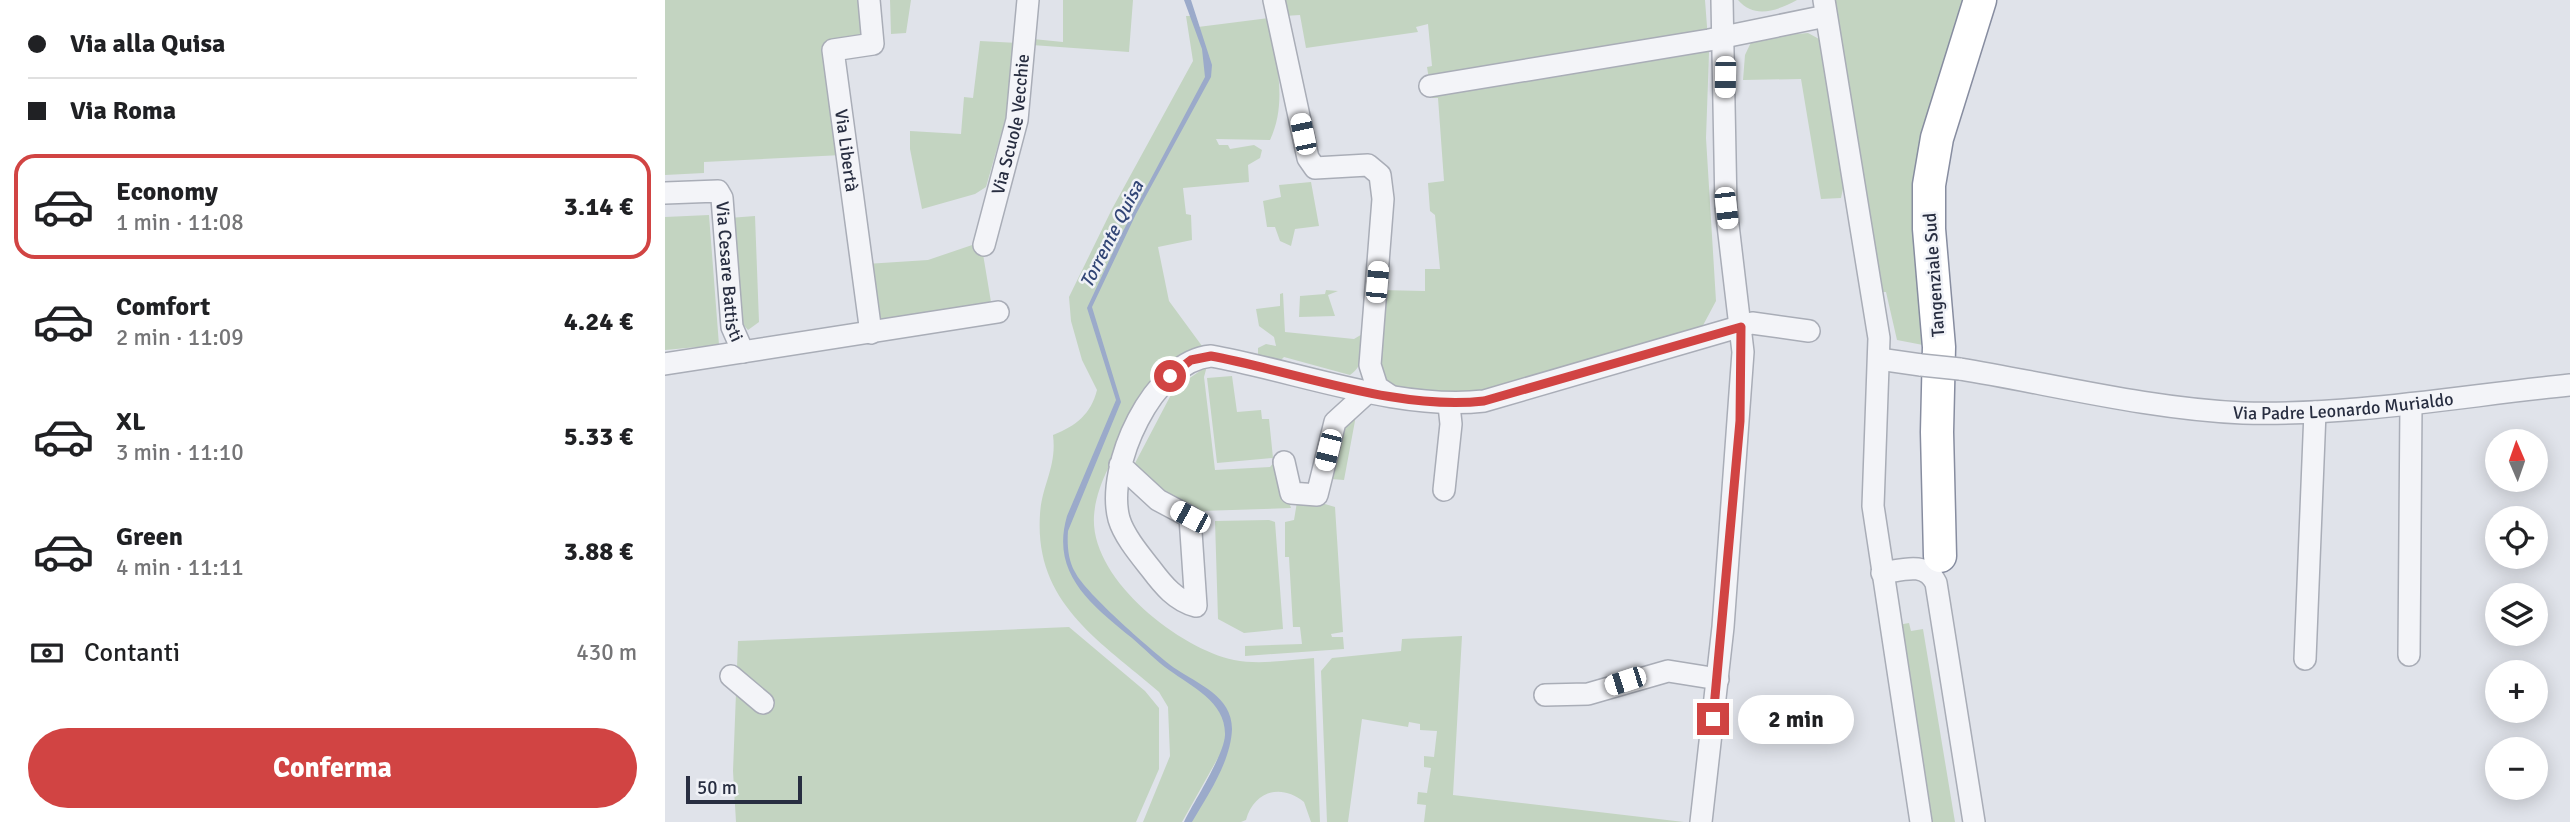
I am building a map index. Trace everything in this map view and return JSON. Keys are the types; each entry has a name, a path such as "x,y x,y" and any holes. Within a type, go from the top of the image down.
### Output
{"highway":[{"name":"Tangenziale Sud","path":"1940,556 1937,432 1939,347 1929,229 1929,185 1937,138 1980,0"}],"street":[{"name":"Via Libertà","path":"869,0 873,44 833,50 871,333"},
{"name":"Via Scuole Vecchie","path":"984,245 1017,120 1028,0"},
{"path":"1275,0 1308,158 1315,168 1368,165 1380,174 1384,200 1370,365 1379,393"},
{"path":"1701,822 1718,679 1740,413 1741,327 1724,159 1725,37 1722,0"},
{"path":"1430,86 1725,37 1825,8 1879,359 1873,481 1882,573 1921,822"},
{"name":"Via Cesare Battisti","path":"665,193 718,191 722,198 732,327 743,352"},
{"path":"665,364 998,312"},
{"path":"1120,465 1158,500 1190,517 1196,606 1187,604 1165,587 1120,521 1116,489 1120,465 1140,418 1170,376 1201,356 1252,363 1379,393 1449,405 1484,401 1752,323 1809,331"},
{"name":"Via Padre Leonardo Murialdo","path":"1879,359 1960,369 2117,397 2239,413 2315,412 2411,404 2570,385"},
{"path":"1284,463 1291,493 1317,495 1335,422 1379,393"},
{"path":"2409,655 2411,404"},
{"path":"1444,490 1451,424 1449,405"},
{"path":"2305,659 2315,412"},
{"path":"1882,573 1920,569 1930,574 1936,583 1974,822"},
{"path":"1545,695 1588,694 1644,675 1668,671 1718,679"},
{"path":"731,676 763,703"}],"green space":[{"path":"665,0 865,0 868,39 845,42 842,155 704,162 704,173 665,175"},
{"path":"890,0 911,0 906,33 891,34"},
{"path":"1063,0 1133,0 1129,52 1032,45 1033,39 1063,42"},
{"path":"1281,0 1705,0 1709,53 1706,138 1716,301 1700,331 1560,373 1453,398 1396,394 1377,373 1380,290 1425,291 1425,269 1440,269 1435,215 1430,211 1428,183 1444,181 1438,98 1432,98 1427,67 1432,66 1428,24 1416,27 1418,32 1306,48 1300,15 1284,16"},
{"path":"1738,0 1797,0 1774,10 1758,11 1751,10"},
{"path":"1835,0 1964,0 1926,119 1915,180 1923,345 1897,340 1886,292 1881,292"},
{"path":"1186,16 1191,16 1198,27 1269,18 1279,80 1278,111 1270,140 1216,139 1219,145 1228,145 1230,149 1254,145 1262,150 1260,158 1248,165 1249,182 1183,188 1186,214 1191,215 1192,240 1158,247 1169,301 1202,346 1178,360 1165,372 1113,459 1098,493 1094,516 1097,540 1106,563 1122,586 1164,626 1188,641 1234,660 1274,662 1314,658 1320,822 1311,822 1304,802 1295,796 1278,792 1269,793 1255,802 1246,820 1241,822 1187,822 1219,756 1182,822 1143,822 1170,756 1168,707 1159,692 1114,655 1075,617 1059,596 1048,572 1041,545 1040,514 1053,457 1053,435 1069,428 1087,412 1097,390 1082,360 1071,321 1069,297 1112,209 1193,61"},
{"path":"1808,33 1821,40 1844,184 1841,198 1821,199 1801,79 1743,80 1745,55 1753,38"},
{"path":"980,41 1019,43 1010,103 986,187 975,194 922,209 910,149 910,131 961,134 964,97 973,98"},
{"path":"1311,182 1319,226 1295,229 1291,246 1280,241 1275,227 1267,227 1263,201 1281,197 1279,185"},
{"path":"709,215 719,345 665,350 665,217"},
{"path":"755,216 759,322 748,330 737,318 729,218"},
{"path":"981,242 991,302 984,309 877,320 866,264 928,260"},
{"path":"1326,290 1338,291 1328,295 1335,316 1299,317 1300,296 1325,294"},
{"path":"1283,293 1285,332 1354,339 1364,333 1362,356 1355,371 1350,375 1284,357 1280,361 1258,356 1258,348 1266,344 1276,346 1274,337 1259,326 1256,309 1280,306 1280,294"},
{"path":"1207,366 1204,377 1215,470 1270,467 1276,460 1291,508 1200,511 1183,507 1133,467 1174,389"},
{"path":"1232,376 1237,412 1261,410 1262,419 1269,419 1273,458 1217,463 1207,378"},
{"path":"1357,410 1344,480 1331,479 1334,437"},
{"path":"1298,496 1335,507 1343,632 1331,634 1332,637 1343,637 1344,649 1245,656 1245,646 1302,644 1300,627 1293,627 1289,557 1285,557 1285,522 1294,520"},
{"path":"1215,521 1275,522 1283,629 1244,633 1218,619"},
{"path":"1909,623 1911,631 1923,629 1955,822 1929,822 1898,625"},
{"path":"1069,627 1145,691 1159,708 1159,769 1136,822 736,822 733,771 738,641"},
{"path":"1462,636 1453,795 1684,822 1424,822 1426,805 1417,804 1418,792 1427,793 1431,768 1424,767 1424,756 1434,757 1437,731 1420,730 1420,724 1409,722 1408,727 1362,719 1348,822 1327,822 1321,671 1332,658 1401,651 1402,639"}],"water":[{"path":"1184,0 1191,0 1212,65 1211,77 1136,214 1092,307 1121,402 1068,531 1068,541 1073,567 1092,594 1121,623 1176,669 1212,692 1226,708 1232,729 1228,753 1218,777 1192,822 1184,822 1223,744 1224,723 1220,713 1206,696 1160,663 1089,600 1070,571 1064,555 1063,537 1067,516 1116,400 1087,308 1121,235 1205,77 1202,49"}],"route":[{"path":"1170,376 1191,360 1211,356 1389,395 1449,405 1484,401 1741,327 1743,352 1740,421 1713,719"}],"water label":[{"name":"Torrente Quisa","path":"1111,234"}]}
